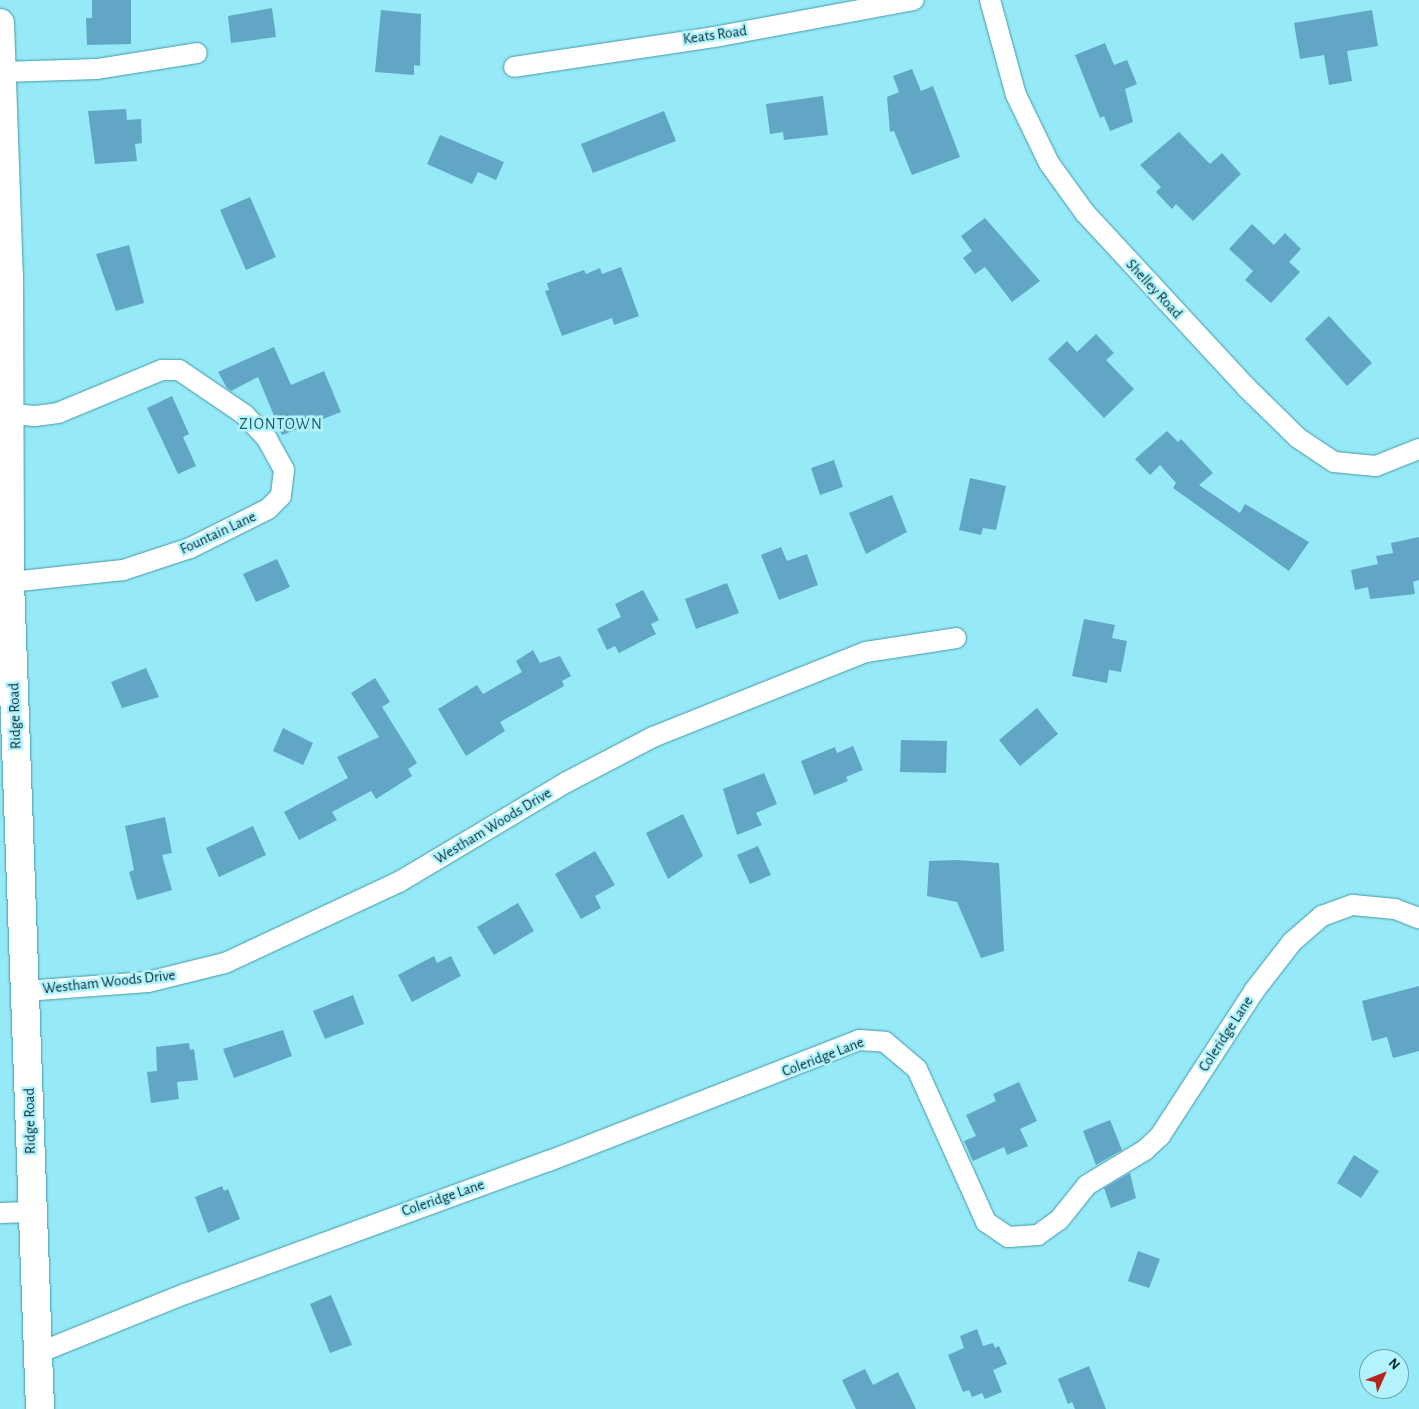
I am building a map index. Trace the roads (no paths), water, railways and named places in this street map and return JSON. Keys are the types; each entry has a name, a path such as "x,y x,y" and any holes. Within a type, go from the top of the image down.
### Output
{"street":[{"name":"Keats Road","path":"514,67 714,37 914,0"},
{"name":"Shelley Road","path":"990,0 1016,95 1049,163 1085,213 1246,387 1298,438 1334,462 1376,466 1419,449"},
{"name":"Ridge Road","path":"0,23 3,72 5,414 10,582 8,767 25,990 40,1409"},
{"path":"3,72 97,69 197,53"},
{"name":"Fountain Lane","path":"5,414 58,413 162,370 180,370 245,415 266,439 284,470 284,486 268,509 190,548 123,570 10,582"},
{"name":"Westham Woods Drive","path":"25,990 148,982 225,963 399,882 567,782 653,737 866,652 956,638"},
{"name":"Coleridge Lane","path":"38,1353 185,1294 558,1158 860,1040 885,1042 917,1069 986,1222 1008,1238 1038,1235 1059,1220 1087,1185 1144,1150 1160,1136 1254,991 1292,942 1322,916 1353,905 1395,908 1419,918"},
{"path":"0,1213 33,1212"}],"district":[{"name":"ZIONTOWN","path":"281,424"}]}
